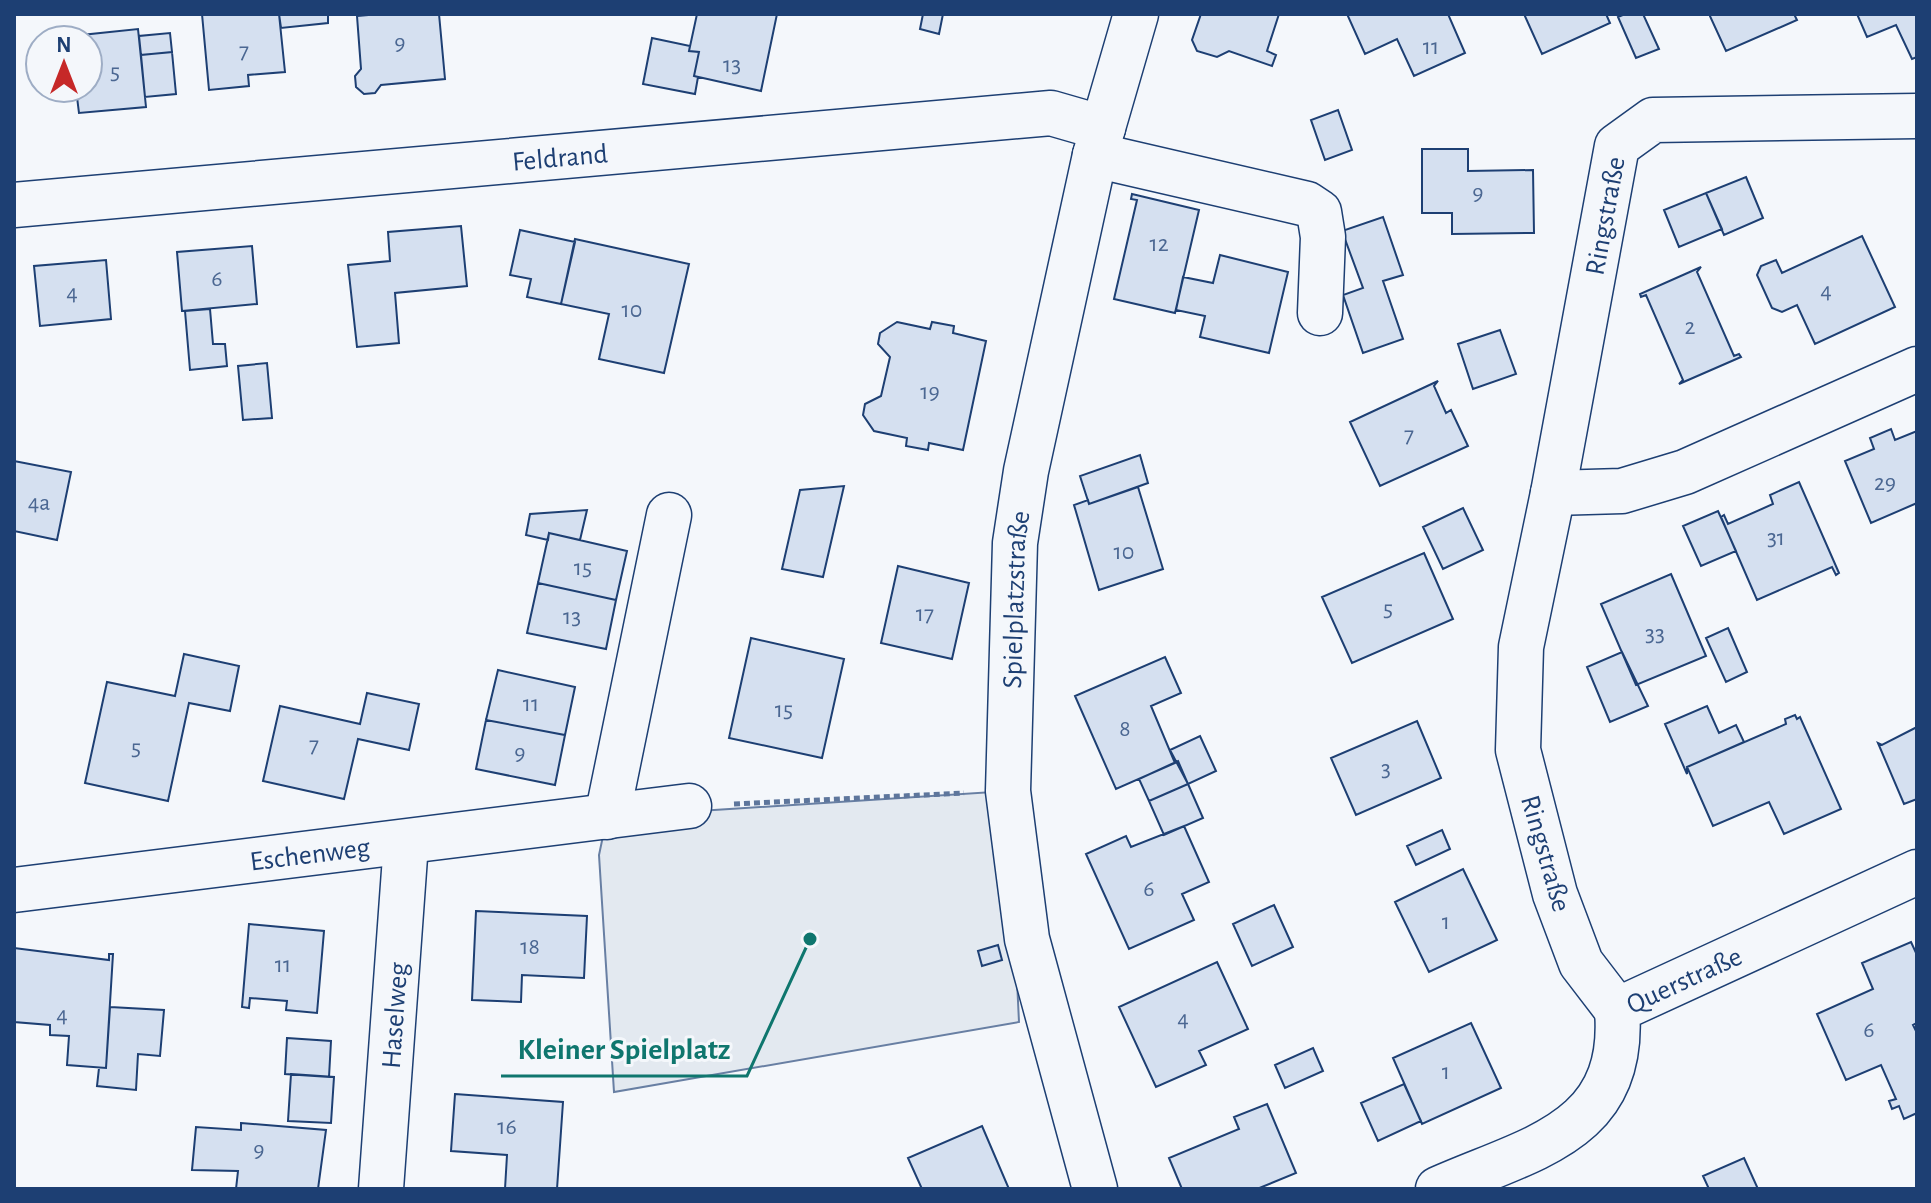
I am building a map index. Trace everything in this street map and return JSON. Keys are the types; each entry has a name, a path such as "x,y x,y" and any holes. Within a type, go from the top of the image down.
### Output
{"street":[{"name":"Spielplatzstraße","path":"1095,1189 1027,939 1008,791 1015,543 1026,471 1099,142 1136,14"},
{"name":"Feldrand","path":"14,205 1051,113 1099,142 1307,204 1319,212 1323,237 1320,313"},
{"name":"Ringstraße","path":"1617,1010 1581,963 1555,894 1518,750 1521,647 1553,493 1617,146 1653,120 1917,116"},
{"path":"1553,493 1622,491 1685,472 1917,369"},
{"path":"607,817 669,515"},
{"name":"Eschenweg","path":"14,890 689,806"},
{"name":"Haselweg","path":"381,1189 406,843"},
{"name":"Querstraße","path":"1438,1189 1568,1131 1595,1108 1614,1070 1619,1034 1617,1010 1917,872"}],"path":[{"path":"689,806 1008,791"}],"shaded area":[{"path":"1008,791 1019,1022 614,1092 599,855 607,817"}],"building":[{"path":"202,14 279,14 285,72 248,75 249,86 209,90"},
{"path":"279,14 328,14 328,23 281,28"},
{"path":"439,14 445,79 381,85 375,93 364,94 356,87 355,76 361,69 357,16"},
{"path":"697,14 777,14 761,91 694,76 699,52 689,51"},
{"path":"923,14 943,14 939,34 920,29"},
{"path":"1201,14 1279,14 1267,51 1276,55 1272,66 1229,51 1217,57 1197,51 1192,40"},
{"path":"1347,14 1448,14 1465,53 1414,76 1397,39 1365,54"},
{"path":"1524,14 1606,14 1610,23 1542,54"},
{"path":"1643,14 1659,49 1636,58 1618,17"},
{"path":"1709,14 1794,14 1797,20 1726,51"},
{"path":"1857,14 1917,14 1917,57 1912,59 1896,25 1867,37"},
{"path":"138,29 146,107 79,113 78,104 104,104 104,33"},
{"path":"170,33 172,52 141,55 139,36"},
{"path":"652,38 690,46 689,51 699,52 694,76 698,77 695,94 643,84"},
{"path":"172,52 176,94 145,97 141,55"},
{"path":"1338,110 1352,150 1325,160 1311,120"},
{"path":"1422,149 1468,149 1468,171 1533,170 1534,233 1452,234 1452,213 1422,213"},
{"path":"1746,177 1763,218 1724,235 1706,193"},
{"path":"1706,193 1722,229 1679,247 1664,210"},
{"path":"1132,194 1199,210 1175,313 1114,299 1137,200 1131,199"},
{"path":"1383,217 1403,275 1383,281 1403,339 1363,353 1343,295 1363,288 1342,231"},
{"path":"461,226 467,286 395,293 399,343 357,347 348,265 390,261 388,232"},
{"path":"520,230 575,242 561,304 527,297 531,279 510,275"},
{"path":"1862,236 1895,307 1815,344 1797,305 1782,312 1772,308 1757,275 1761,266 1776,260 1782,273"},
{"path":"575,239 689,264 664,373 599,359 609,314 561,304"},
{"path":"252,246 257,304 182,311 177,252"},
{"path":"1220,255 1288,272 1269,353 1200,337 1205,316 1176,310 1183,277 1213,283"},
{"path":"106,260 111,319 40,326 34,266"},
{"path":"1701,267 1697,272 1734,356 1739,354 1741,357 1679,384 1683,380 1646,295 1641,297 1640,294"},
{"path":"210,309 213,344 225,344 227,366 190,370 185,311"},
{"path":"897,322 930,329 932,322 954,326 953,333 986,341 963,450 929,443 928,450 906,446 907,438 874,431 863,415 865,404 881,396 890,357 878,344 880,333"},
{"path":"1500,330 1516,374 1473,389 1458,344"},
{"path":"267,363 272,418 243,420 238,366"},
{"path":"1438,381 1434,386 1446,413 1451,410 1468,446 1380,486 1350,422"},
{"path":"1891,429 1895,440 1917,431 1917,503 1871,523 1845,461 1874,449 1870,438"},
{"path":"1140,455 1148,483 1089,504 1080,476"},
{"path":"14,461 71,472 57,540 14,531"},
{"path":"1799,482 1839,573 1836,575 1832,567 1757,600 1721,517 1724,515 1728,524 1773,504 1770,495"},
{"path":"844,486 823,577 782,569 800,490"},
{"path":"1138,487 1163,569 1099,590 1074,505 1088,500 1089,504"},
{"path":"1463,508 1483,550 1443,569 1423,527"},
{"path":"587,510 580,540 549,533 548,540 526,535 530,514"},
{"path":"1718,511 1736,551 1701,566 1683,526"},
{"path":"549,533 627,551 616,600 538,583"},
{"path":"1424,553 1453,619 1352,663 1322,597"},
{"path":"898,566 969,583 952,659 881,643"},
{"path":"1671,574 1706,656 1636,685 1601,604"},
{"path":"538,583 616,600 606,649 527,633"},
{"path":"1728,628 1747,672 1726,682 1706,638"},
{"path":"751,638 844,659 822,758 729,738"},
{"path":"1622,652 1648,706 1610,722 1587,667"},
{"path":"184,654 239,666 230,711 189,703 168,801 85,783 107,682 175,696"},
{"path":"1165,657 1181,693 1151,706 1175,763 1116,789 1075,696"},
{"path":"498,670 575,687 565,735 486,720"},
{"path":"367,693 419,704 409,750 358,739 344,799 263,781 280,706 360,724"},
{"path":"1707,706 1719,733 1736,725 1744,742 1687,767 1687,774 1665,724"},
{"path":"1795,715 1797,719 1800,717 1841,809 1784,834 1769,802 1713,826 1687,767 1786,724 1785,719"},
{"path":"486,720 565,735 555,785 476,769"},
{"path":"1417,721 1441,778 1356,815 1331,758"},
{"path":"1917,727 1917,799 1904,804 1878,743 1882,745"},
{"path":"1200,736 1216,771 1188,784 1170,750"},
{"path":"1178,761 1188,784 1149,801 1139,779"},
{"path":"1188,784 1203,818 1164,835 1149,801"},
{"path":"1184,826 1209,882 1182,894 1194,920 1129,949 1086,854 1126,836 1131,847"},
{"path":"1442,830 1450,849 1416,865 1407,846"},
{"path":"1463,869 1497,940 1429,972 1395,902"},
{"path":"1274,905 1293,947 1252,966 1233,924"},
{"path":"476,911 587,916 584,978 522,975 521,1002 472,1000"},
{"path":"249,924 324,931 317,1013 286,1010 287,1001 250,998 249,1008 242,1007"},
{"path":"1911,942 1917,955 1917,1023 1913,1025 1917,1033 1917,1113 1904,1119 1899,1106 1892,1109 1889,1101 1896,1099 1881,1065 1846,1080 1817,1014 1873,989 1862,963"},
{"path":"998,945 1002,960 982,966 978,951"},
{"path":"14,948 109,960 109,954 113,954 106,1068 67,1065 69,1036 50,1035 50,1025 14,1022"},
{"path":"1217,962 1248,1029 1199,1051 1206,1065 1156,1087 1119,1007"},
{"path":"110,1007 164,1010 160,1056 138,1054 136,1090 97,1086 99,1068 106,1068"},
{"path":"1471,1023 1501,1088 1422,1124 1393,1058"},
{"path":"287,1038 331,1041 329,1077 285,1074"},
{"path":"1313,1048 1323,1071 1285,1088 1275,1065"},
{"path":"291,1074 334,1077 331,1123 288,1121"},
{"path":"1404,1084 1421,1121 1378,1141 1361,1103"},
{"path":"455,1094 563,1102 557,1189 505,1189 507,1155 451,1151"},
{"path":"1267,1104 1296,1173 1257,1189 1182,1189 1169,1158 1239,1129 1234,1117"},
{"path":"241,1123 326,1130 318,1189 236,1189 238,1171 192,1170 196,1127 241,1130"},
{"path":"982,1126 1009,1189 922,1189 908,1158"},
{"path":"1744,1158 1758,1189 1709,1189 1703,1176"}],"place":[{"name":"Kleiner Spielplatz","path":"810,939"}]}
